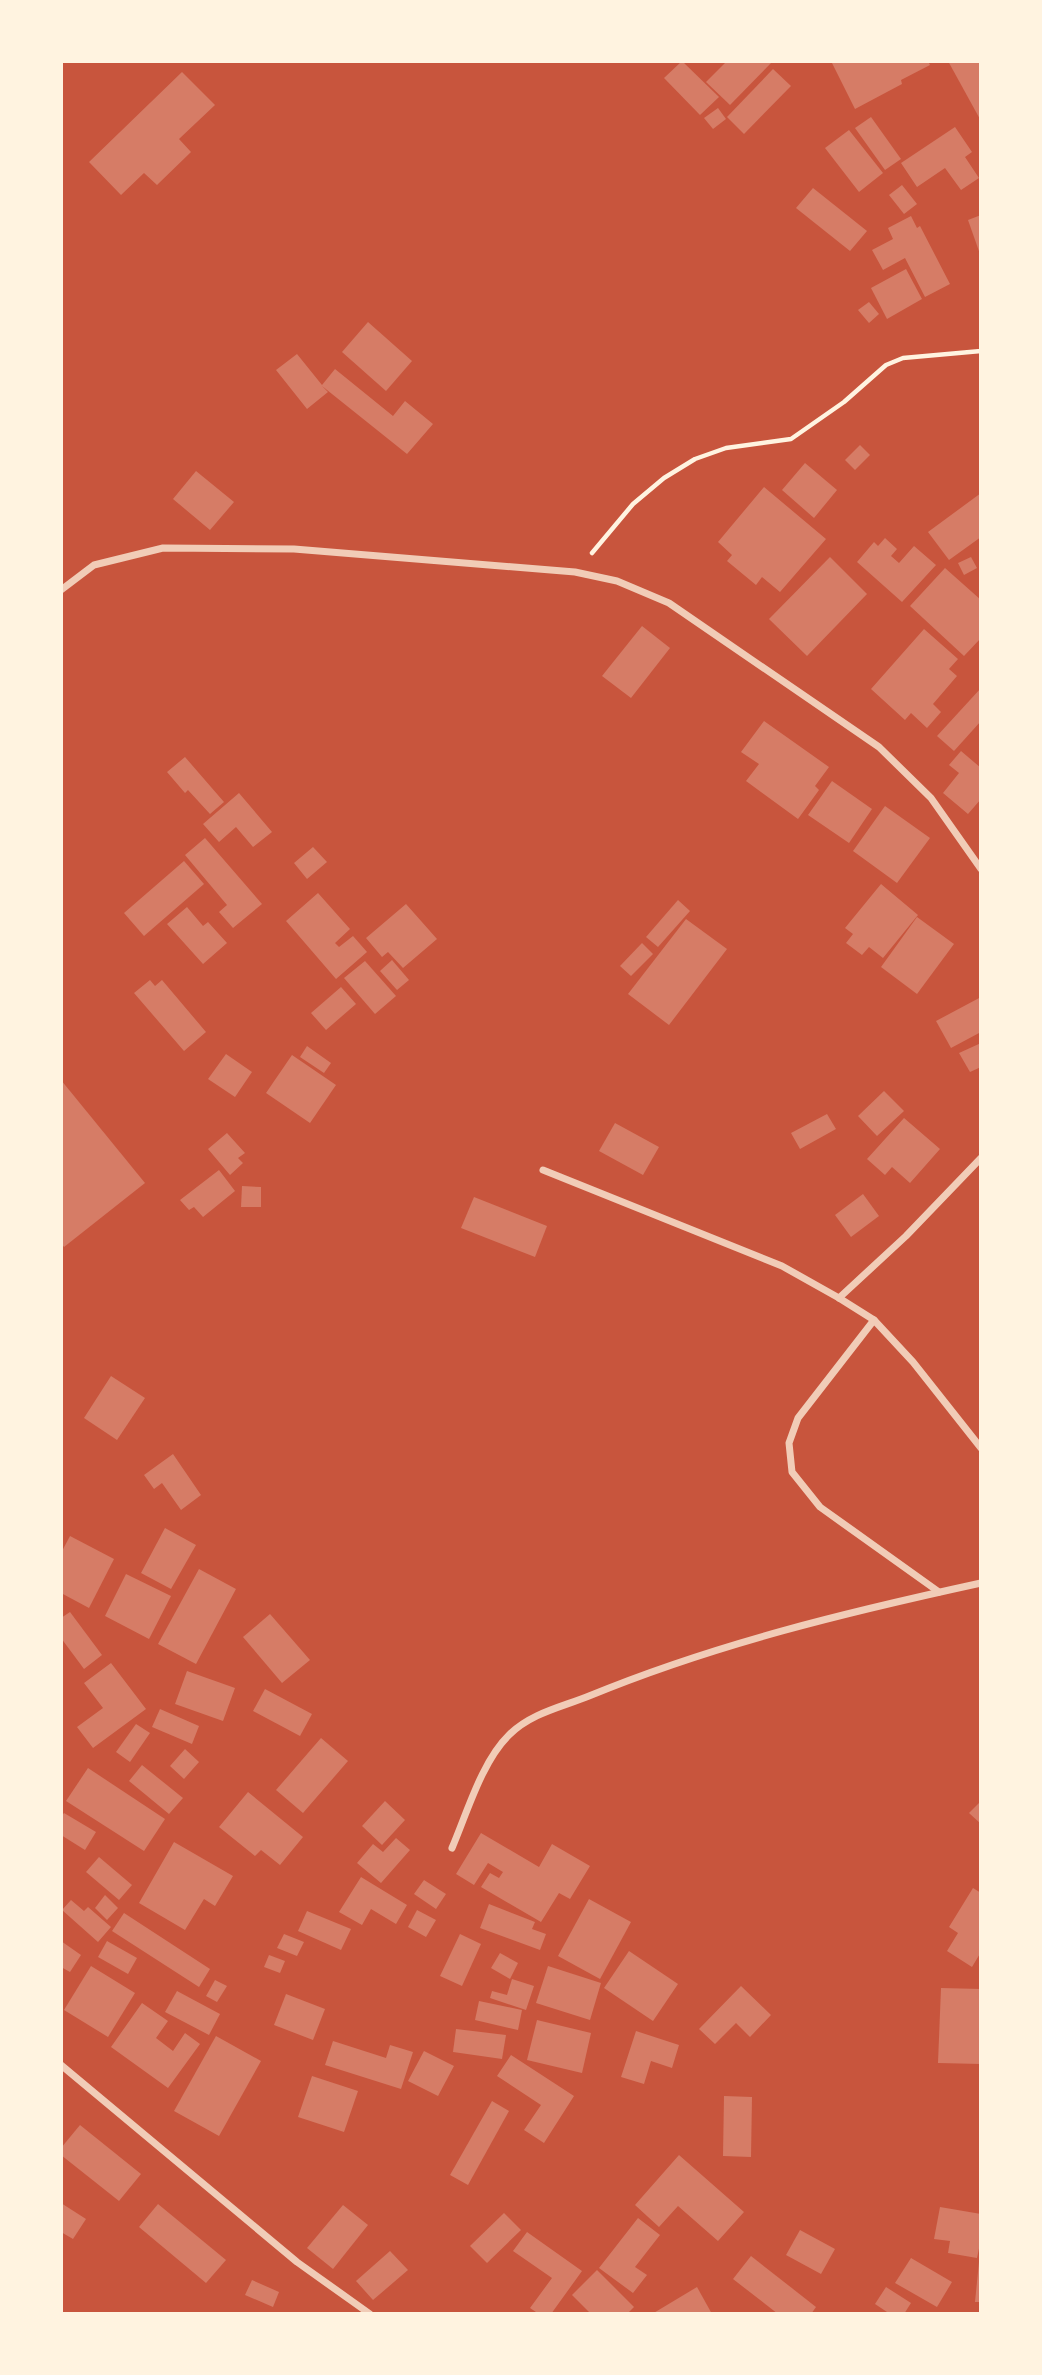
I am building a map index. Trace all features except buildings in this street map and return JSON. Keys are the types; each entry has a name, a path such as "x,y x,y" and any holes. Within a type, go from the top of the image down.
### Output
{"street":[{"path":"61,590 94,565 163,548 294,549 575,572 617,581 669,603 879,747 931,798 981,869"},
{"path":"839,1298 906,1236 981,1158"},
{"path":"543,1170 782,1266 874,1320 913,1362 981,1448"},
{"path":"874,1320 798,1418 789,1443 792,1472 820,1507 939,1592"},
{"path":"452,1848 488,1763 508,1735 532,1717 665,1665 800,1627 981,1583"},
{"path":"61,2065 296,2262 370,2314"}],"path":[{"path":"575,572 633,504 664,478 695,458 726,448 791,439 844,402 887,365 903,358 981,351"}]}
